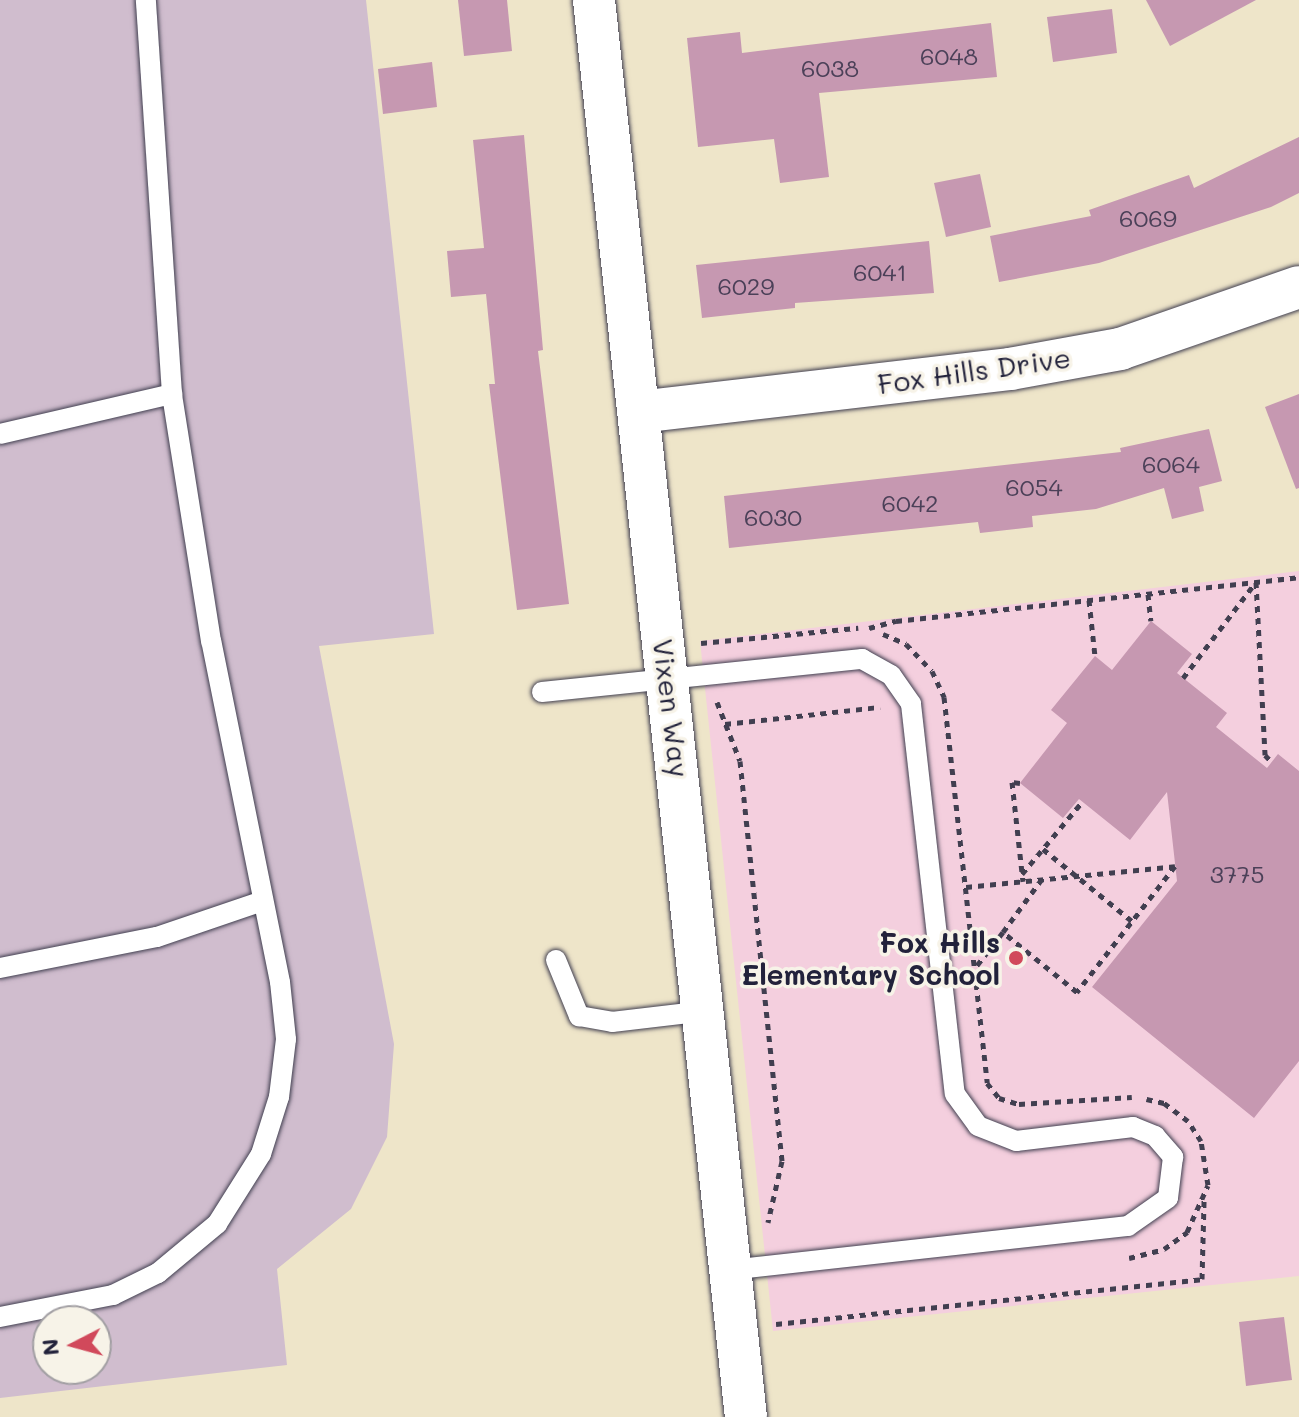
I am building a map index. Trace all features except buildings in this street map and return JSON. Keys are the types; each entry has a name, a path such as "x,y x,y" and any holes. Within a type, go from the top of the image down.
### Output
{"street":[{"name":"Vixen Way","path":"594,0 639,412 687,677 705,1011 748,1268 746,1417"},
{"name":"Fox Hills Drive","path":"639,412 1010,369 1120,349 1299,287"}],"lane":[{"path":"0,1317 63,1309 113,1295 158,1273 217,1224 261,1154 279,1097 286,1039 263,901 211,641 172,394 146,0"},
{"path":"0,434 172,394"},
{"path":"542,692 862,659 891,675 911,704 955,1094 978,1126 1016,1141 1133,1127 1155,1136 1173,1157 1168,1198 1128,1226 748,1268"},
{"path":"0,968 157,937 263,901"},
{"path":"556,960 579,1016 612,1022 705,1011"}],"path":[{"path":"748,1268 770,1198 782,1177 782,1161 740,761 725,724 687,677 697,644 869,628 896,621 1299,577"},
{"path":"1183,678 1256,582"},
{"path":"1256,582 1265,755 1272,762"},
{"path":"1148,594 1151,621"},
{"path":"1089,600 1095,656"},
{"path":"766,1325 1202,1279 1208,1163 1201,1141 1188,1121 1164,1103 1121,1094 1019,1104 999,1098 987,1083 945,701 932,671 906,644 869,628"},
{"path":"725,724 945,701"},
{"path":"1020,783 1012,782 1022,878"},
{"path":"1022,878 1082,802"},
{"path":"1043,849 1132,921"},
{"path":"966,887 1022,878 1042,879 1175,866 1077,992 1003,932"},
{"path":"975,968 1042,879"},
{"path":"1127,1258 1164,1249 1187,1232 1204,1200"}],"shaded area":[{"path":"0,0 366,0 434,634 319,646 394,1044 387,1137 351,1209 277,1269 287,1365 0,1398"},
{"name":"Fox Hills Elementary School","path":"1299,571 1299,1276 773,1331 700,641"}],"place":[{"name":"Fox Hills Elementary School","path":"1016,958"}]}
